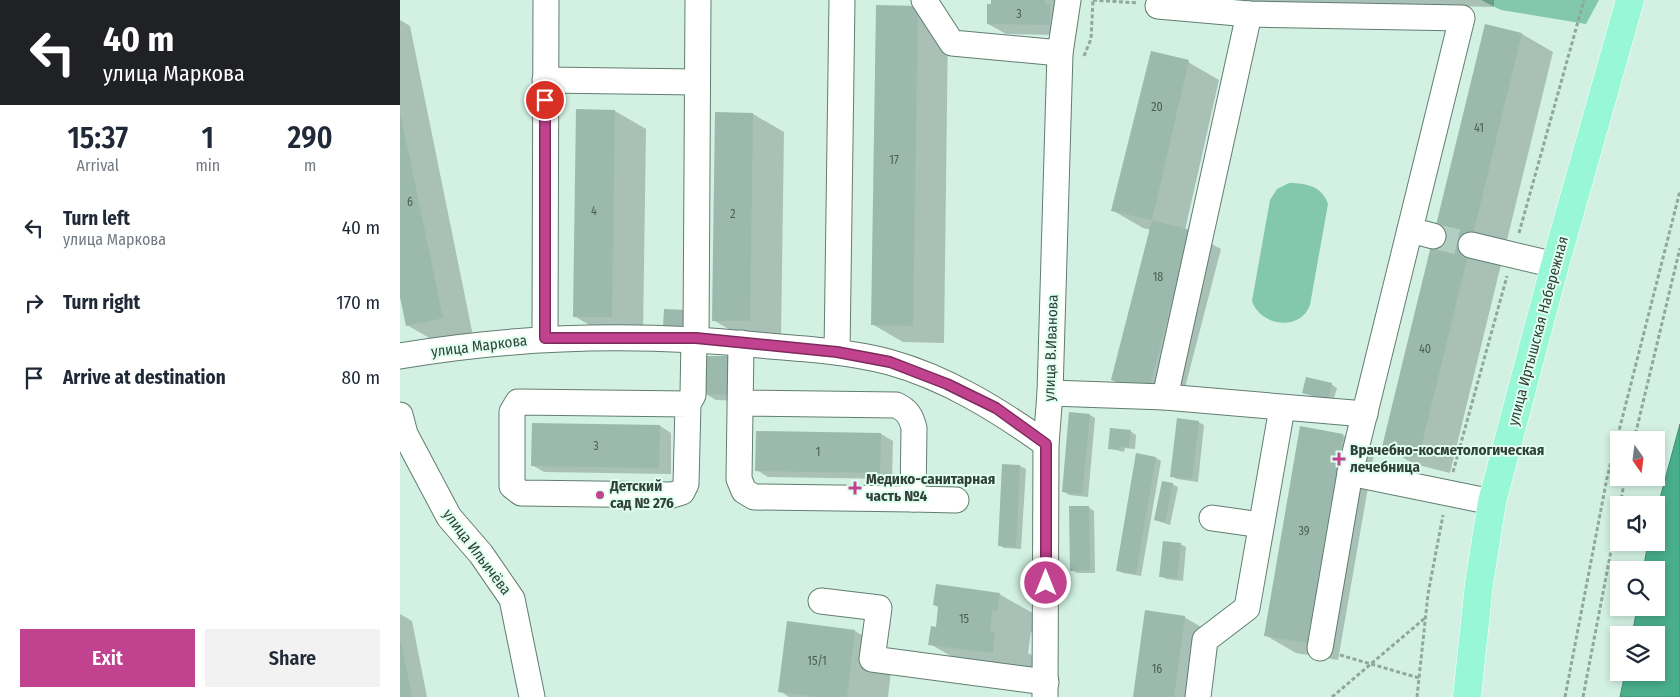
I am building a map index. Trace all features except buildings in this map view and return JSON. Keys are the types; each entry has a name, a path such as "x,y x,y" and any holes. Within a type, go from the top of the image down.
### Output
{"main road":[{"name":"улица Иртышская Набережная","path":"1466,697 1479,584 1492,502 1554,265 1630,0"}],"street":[{"path":"545,338 546,0"},
{"path":"688,404 518,402 512,412 512,486 521,493 678,494 686,484 688,404 693,395 695,338 698,0"},
{"path":"837,352 842,0"},
{"path":"924,0 952,43 1060,53"},
{"name":"улица В.Иванова","path":"1046,690 1046,444 1050,393 1060,53 1068,0"},
{"path":"1158,6 1249,14 1462,18 1422,233 1365,414 1350,473 1320,648"},
{"path":"1165,397 1249,14"},
{"path":"545,80 697,82"},
{"path":"1471,245 1554,265"},
{"name":"улица Маркова","path":"400,356 456,347 545,338 695,338 837,352 890,362 947,384 996,408 1046,444"},
{"path":"741,343 738,479 740,486 748,494 754,497 956,500"},
{"path":"1050,393 1165,397 1365,414"},
{"path":"740,403 896,405 904,409 912,420 914,428 913,500"},
{"path":"1198,697 1205,640 1247,608 1282,408"},
{"name":"улица Ильичёва","path":"400,415 405,434 449,517 481,554 512,598 532,697"},
{"path":"1350,473 1492,502"},
{"path":"1212,518 1261,525"},
{"path":"821,600 879,608 872,659 1046,690"}],"path":[{"path":"1093,0 1158,6"},
{"path":"1513,255 1584,0"},
{"path":"1565,697 1607,478 1680,192"},
{"path":"1636,431 1680,248"},
{"path":"1583,697 1611,551"},
{"path":"1332,697 1426,618"},
{"path":"1320,648 1419,678"}],"shaded area":[{"path":"1481,0 1599,0 1586,24 1501,10"},
{"path":"1289,183 1307,185 1318,189 1328,204 1310,305 1305,314 1298,319 1280,323 1263,316 1256,309 1252,301 1270,200 1277,189"},
{"path":"1680,424 1680,697 1620,697 1623,681 1665,681 1665,626 1634,626 1636,616 1665,616 1665,561 1645,561 1647,551 1665,551 1665,496 1661,496 1663,486 1665,486"}],"tunnel":[{"path":"1433,236 1471,245"}],"place":[{"name":"Врачебно-косметологическая лечебница","path":"1339,459"},
{"name":"Медико-санитарная часть №4","path":"855,488"},
{"name":"Детский сад № 276","path":"600,495"}],"route":[{"path":"545,100 545,338 696,338 837,352 890,362 947,384 996,408 1046,444 1046,583"}]}
